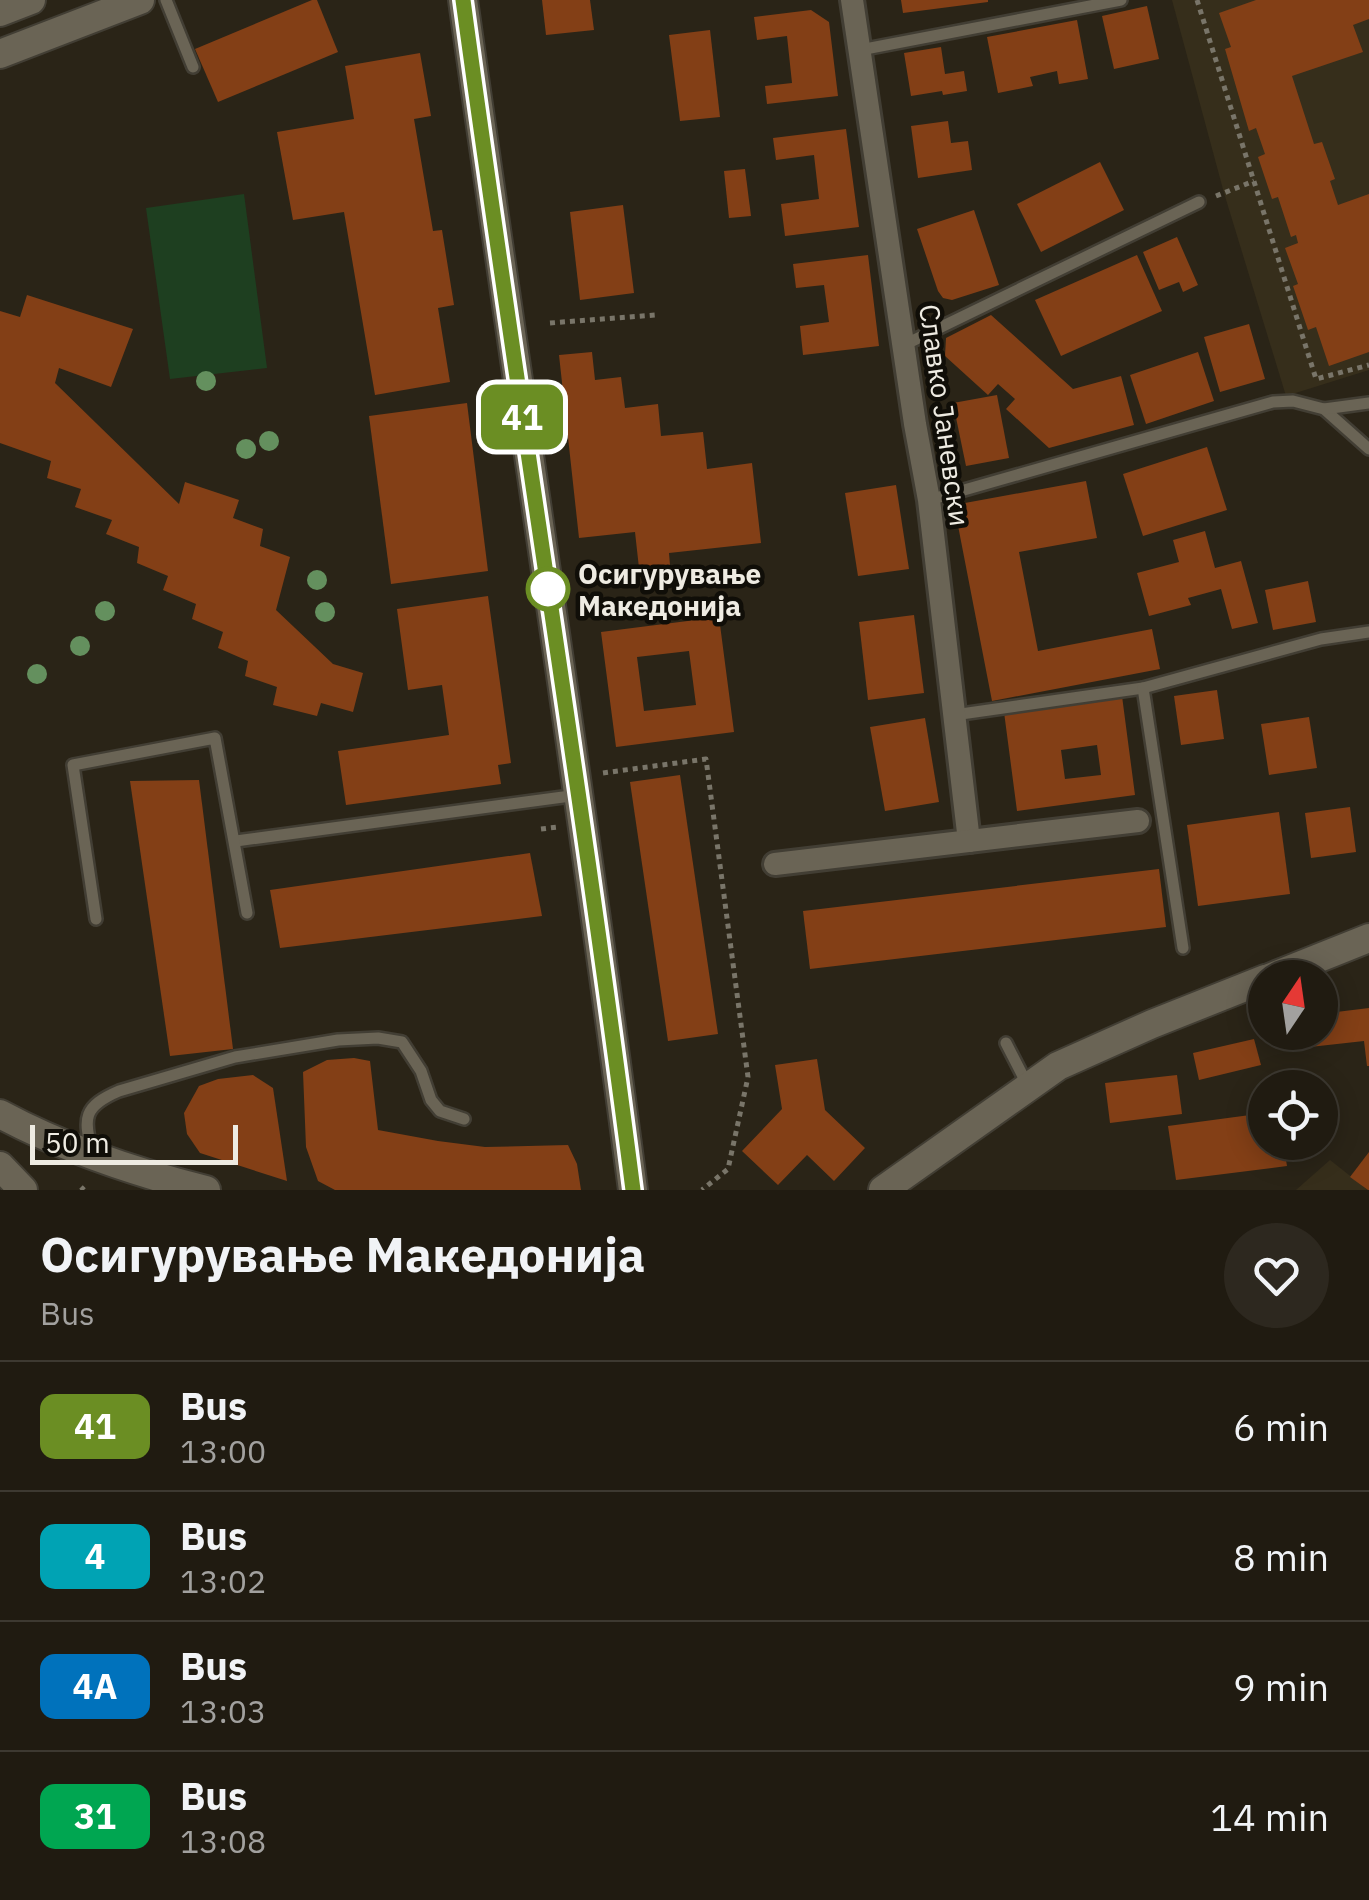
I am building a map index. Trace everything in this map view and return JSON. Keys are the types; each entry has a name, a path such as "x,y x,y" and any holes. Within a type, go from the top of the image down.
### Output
{"street":[{"path":"0,12 31,0"},
{"path":"0,54 140,0"},
{"path":"442,0 457,19 470,47"},
{"path":"464,0 633,1190"},
{"name":"Славко Јаневски","path":"852,0 904,346 909,425 928,500 969,840"},
{"path":"774,864 1138,821"},
{"path":"1313,960 1369,938"},
{"path":"882,1190 1058,1066 1248,986"},
{"path":"622,1101 655,1190"},
{"path":"0,1114 95,1158 206,1190"},
{"path":"0,1166 24,1190"}],"lane":[{"path":"166,0 194,67"},
{"path":"859,50 1121,0"},
{"path":"904,346 1199,202"},
{"path":"928,500 1273,402 1293,401 1324,409 1369,403"},
{"path":"1324,409 1369,448"},
{"path":"954,715 1143,688 1321,639 1369,632"},
{"path":"1143,688 1183,948"},
{"path":"96,918 73,765 216,738 247,912"},
{"path":"236,841 578,795"},
{"path":"95,1158 87,1122 91,1109 102,1098 235,1057 338,1040 378,1038 402,1042 421,1070 431,1100 440,1111 464,1119"},
{"path":"1006,1043 1028,1086"}],"path":[{"path":"1197,0 1316,378 1369,365"},
{"path":"1224,193 1254,182"},
{"path":"550,323 655,315"},
{"path":"602,773 706,759 748,1077 728,1169 702,1190"}],"shaded area":[{"path":"1172,0 1369,0 1369,370 1286,396 1224,193"},
{"path":"1330,1160 1368,1190 1296,1190"}],"green space":[{"path":"244,194 267,368 170,379 146,208"}],"building":[{"path":"317,0 338,52 218,102 195,49"},
{"path":"542,0 590,0 594,30 546,35"},
{"path":"901,0 988,0 988,2 903,13"},
{"path":"1256,0 1369,0 1369,19 1353,25 1363,52 1292,76 1314,144 1322,142 1335,179 1330,181 1338,205 1369,194 1369,352 1329,366 1316,327 1308,330 1293,286 1298,284 1285,248 1298,243 1296,235 1291,237 1278,197 1272,199 1258,157 1265,154 1256,128 1249,131 1225,49 1231,47 1219,13"},
{"path":"1147,6 1159,59 1114,69 1102,16"},
{"path":"811,10 829,22 838,96 767,104 765,86 792,83 787,36 757,40 754,17"},
{"path":"1077,20 1088,79 1059,84 1057,71 1030,77 1033,86 998,93 987,37"},
{"path":"710,30 720,117 680,121 669,35"},
{"path":"941,47 945,74 964,71 967,91 911,96 904,53"},
{"path":"420,53 431,116 414,119 433,231 442,230 454,305 438,308 450,382 375,395 344,212 293,220 277,132 354,119 345,66"},
{"path":"948,121 951,143 968,141 972,170 918,178 911,126"},
{"path":"846,129 859,227 785,236 781,204 819,199 814,155 776,160 773,138"},
{"path":"1100,162 1124,210 1041,252 1017,204"},
{"path":"745,169 751,216 729,218 724,171"},
{"path":"623,205 634,293 580,300 570,212"},
{"path":"974,210 999,285 952,300 943,298 917,229"},
{"path":"1177,237 1198,285 1183,292 1179,282 1159,290 1143,252"},
{"path":"868,255 879,346 803,355 800,326 829,322 824,285 796,288 793,264"},
{"path":"1137,255 1162,311 1061,356 1035,300"},
{"path":"27,295 133,329 111,387 59,368 55,383 179,504 185,482 239,500 233,518 263,529 260,546 290,557 276,610 333,664 363,673 353,712 321,703 317,716 273,705 277,687 245,676 248,661 218,648 223,632 192,619 196,604 163,590 168,576 137,563 139,547 106,534 112,520 75,507 81,489 47,478 51,461 0,443 0,311 20,317"},
{"path":"991,315 1073,389 1121,376 1134,425 1049,448 1006,409 1015,399 998,384 988,395 945,356 946,338"},
{"path":"1249,324 1265,379 1220,392 1204,337"},
{"path":"592,352 595,380 621,377 625,408 658,404 661,436 703,432 707,469 752,463 761,543 669,553 670,565 639,568 635,532 579,538 559,355"},
{"path":"1198,352 1214,401 1146,424 1130,375"},
{"path":"997,395 1009,458 966,466 953,403"},
{"path":"467,403 488,571 391,584 369,416"},
{"path":"1207,447 1227,510 1143,536 1123,474"},
{"path":"1086,481 1097,538 1019,552 1038,651 1152,629 1160,669 992,701 954,505"},
{"path":"896,485 909,569 858,576 845,493"},
{"path":"1205,531 1215,568 1241,561 1258,623 1232,629 1221,589 1188,598 1191,605 1149,616 1137,573 1179,562 1173,540"},
{"path":"1308,581 1316,622 1273,630 1265,590"},
{"path":"488,596 511,763 498,765 501,784 346,805 338,751 449,735 442,685 408,690 397,609"},
{"path":"914,615 924,693 868,700 859,622"},
{"path":"719,617 734,732 616,747 601,632","holes":["689,651 696,705 644,711 637,657"]},
{"path":"1217,690 1224,739 1181,745 1174,696"},
{"path":"1122,696 1135,795 1017,811 1004,712","holes":["1097,745 1101,775 1065,779 1061,750"]},
{"path":"1309,717 1317,768 1269,775 1261,724"},
{"path":"925,718 939,802 885,811 870,727"},
{"path":"680,775 718,1034 668,1041 630,782"},
{"path":"199,780 233,1049 170,1056 130,781"},
{"path":"1350,807 1356,852 1311,858 1305,813"},
{"path":"1279,812 1290,894 1198,906 1187,825"},
{"path":"530,853 542,916 280,948 270,890"},
{"path":"1159,869 1166,927 810,969 803,911"},
{"path":"1369,1008 1369,1066 1364,1041 1338,1044 1338,1012"},
{"path":"1248,1040 1248,1050 1257,1050 1261,1065 1199,1080 1193,1053"},
{"path":"817,1059 825,1110 865,1148 834,1181 807,1155 778,1185 742,1151 782,1109 775,1065"},
{"path":"327,1060 370,1061 378,1130 485,1147 568,1145 577,1164 581,1190 335,1190 318,1181 306,1147 303,1072"},
{"path":"253,1075 273,1088 287,1181 200,1153 187,1134 184,1113 199,1086 218,1079"},
{"path":"1177,1075 1182,1114 1110,1123 1105,1083"},
{"path":"1248,1115 1248,1160 1286,1160 1287,1166 1176,1180 1168,1126"},
{"path":"1369,1152 1369,1190 1368,1190 1350,1177"}],"bus line":[{"name":"41","path":"463,0 633,1190"}],"place":[{"name":"Осигурување Македонија","path":"548,589"}]}
